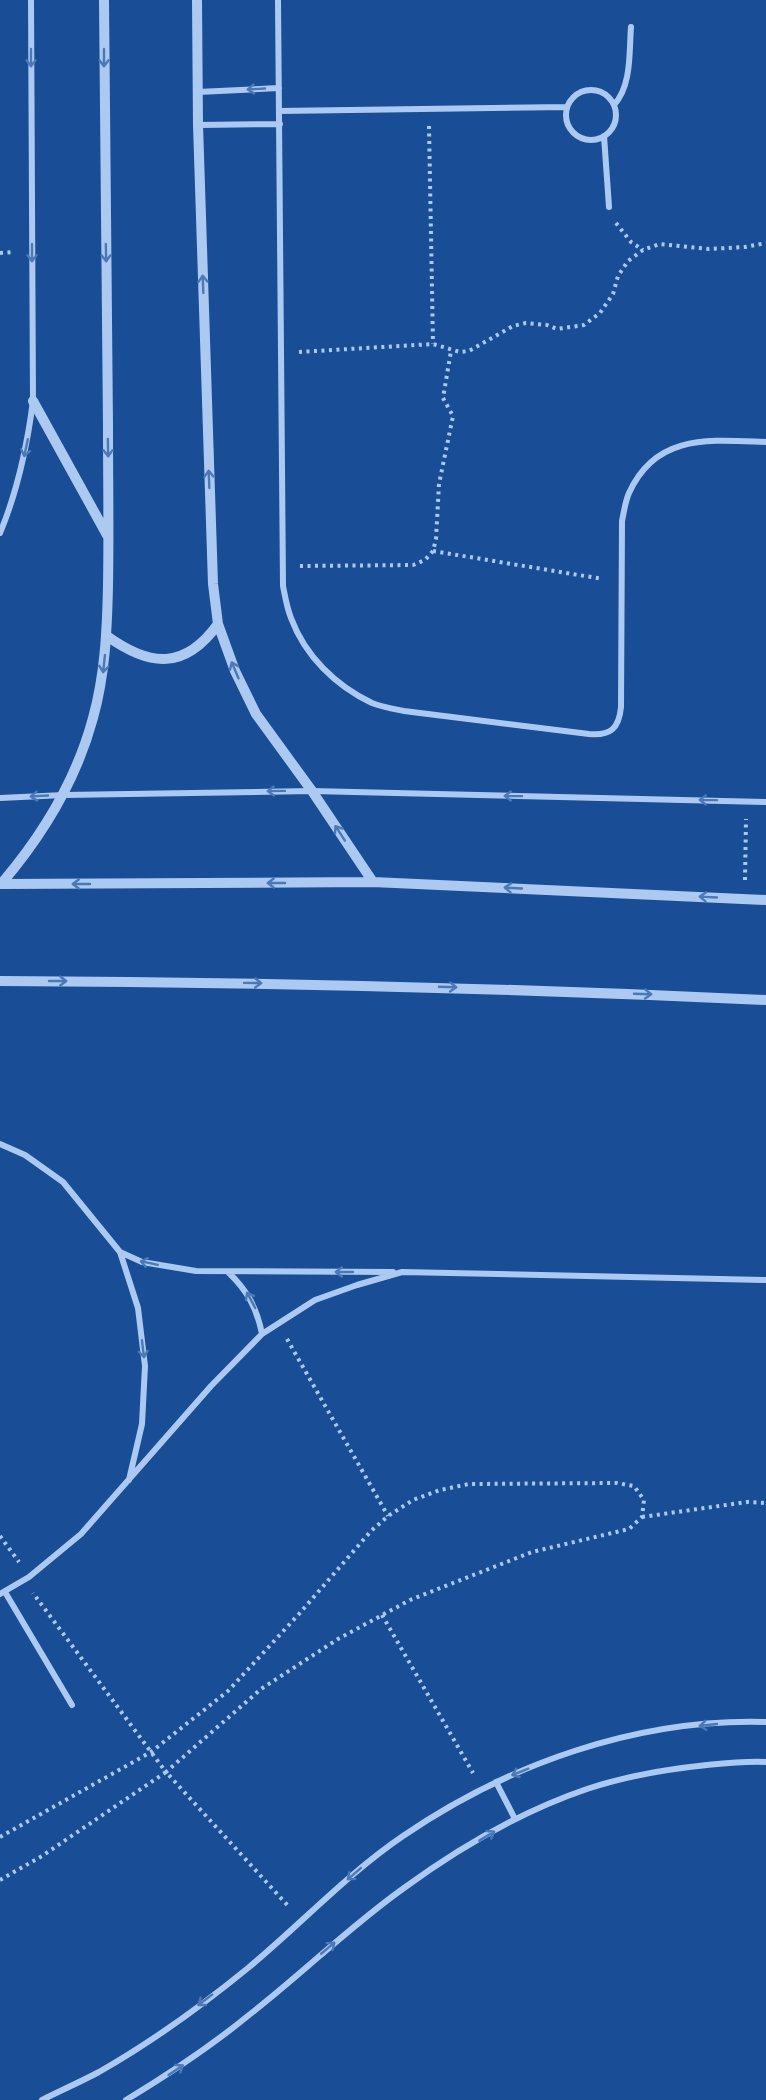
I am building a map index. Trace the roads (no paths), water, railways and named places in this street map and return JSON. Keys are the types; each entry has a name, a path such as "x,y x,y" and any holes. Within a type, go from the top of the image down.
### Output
{"street":[{"path":"0,533 19,479 28,440 33,401 31,0"},
{"path":"1,884 35,842 64,795 81,757 102,677 106,636 109,538 104,0"},
{"path":"197,0 198,124 213,584 218,624 235,671 256,714 312,791 373,882"},
{"path":"278,0 283,586 290,617 304,645 323,669 347,689 374,703 404,711 602,735 613,730 620,720 622,520 628,495 641,472 660,455 684,444 710,440 766,442"},
{"path":"614,105 620,99 626,85 631,27"},
{"path":"198,92 279,88"},
{"path":"596,90 607,95 614,105 616,116 613,128 604,136 592,140 581,137 571,130 566,118 567,107 573,96 584,91 596,90"},
{"path":"279,111 567,107"},
{"path":"198,124 280,124"},
{"path":"604,136 609,207"},
{"path":"33,401 109,538"},
{"path":"106,636 125,650 145,658 167,659 187,653 205,641 218,624"},
{"path":"0,798 312,791 766,802"},
{"path":"1,884 373,882 766,900"},
{"path":"0,981 406,986 766,1000"},
{"path":"0,1144 25,1155 63,1182 120,1252 138,1308 145,1366 142,1424 129,1481"},
{"path":"120,1252 142,1262 196,1271 402,1272 766,1280"},
{"path":"228,1272 252,1299 262,1334"},
{"path":"72,1705 2,1593 27,1579 81,1534 211,1386 262,1334 315,1300 402,1272"},
{"path":"42,2100 99,2072 177,2021 247,1968 370,1860 403,1836 482,1789 574,1750 655,1731 739,1721 766,1722"},
{"path":"126,2100 174,2071 250,2015 356,1925 404,1888 515,1819 587,1789 667,1769 749,1761 766,1762"},
{"path":"496,1782 515,1819"}]}
